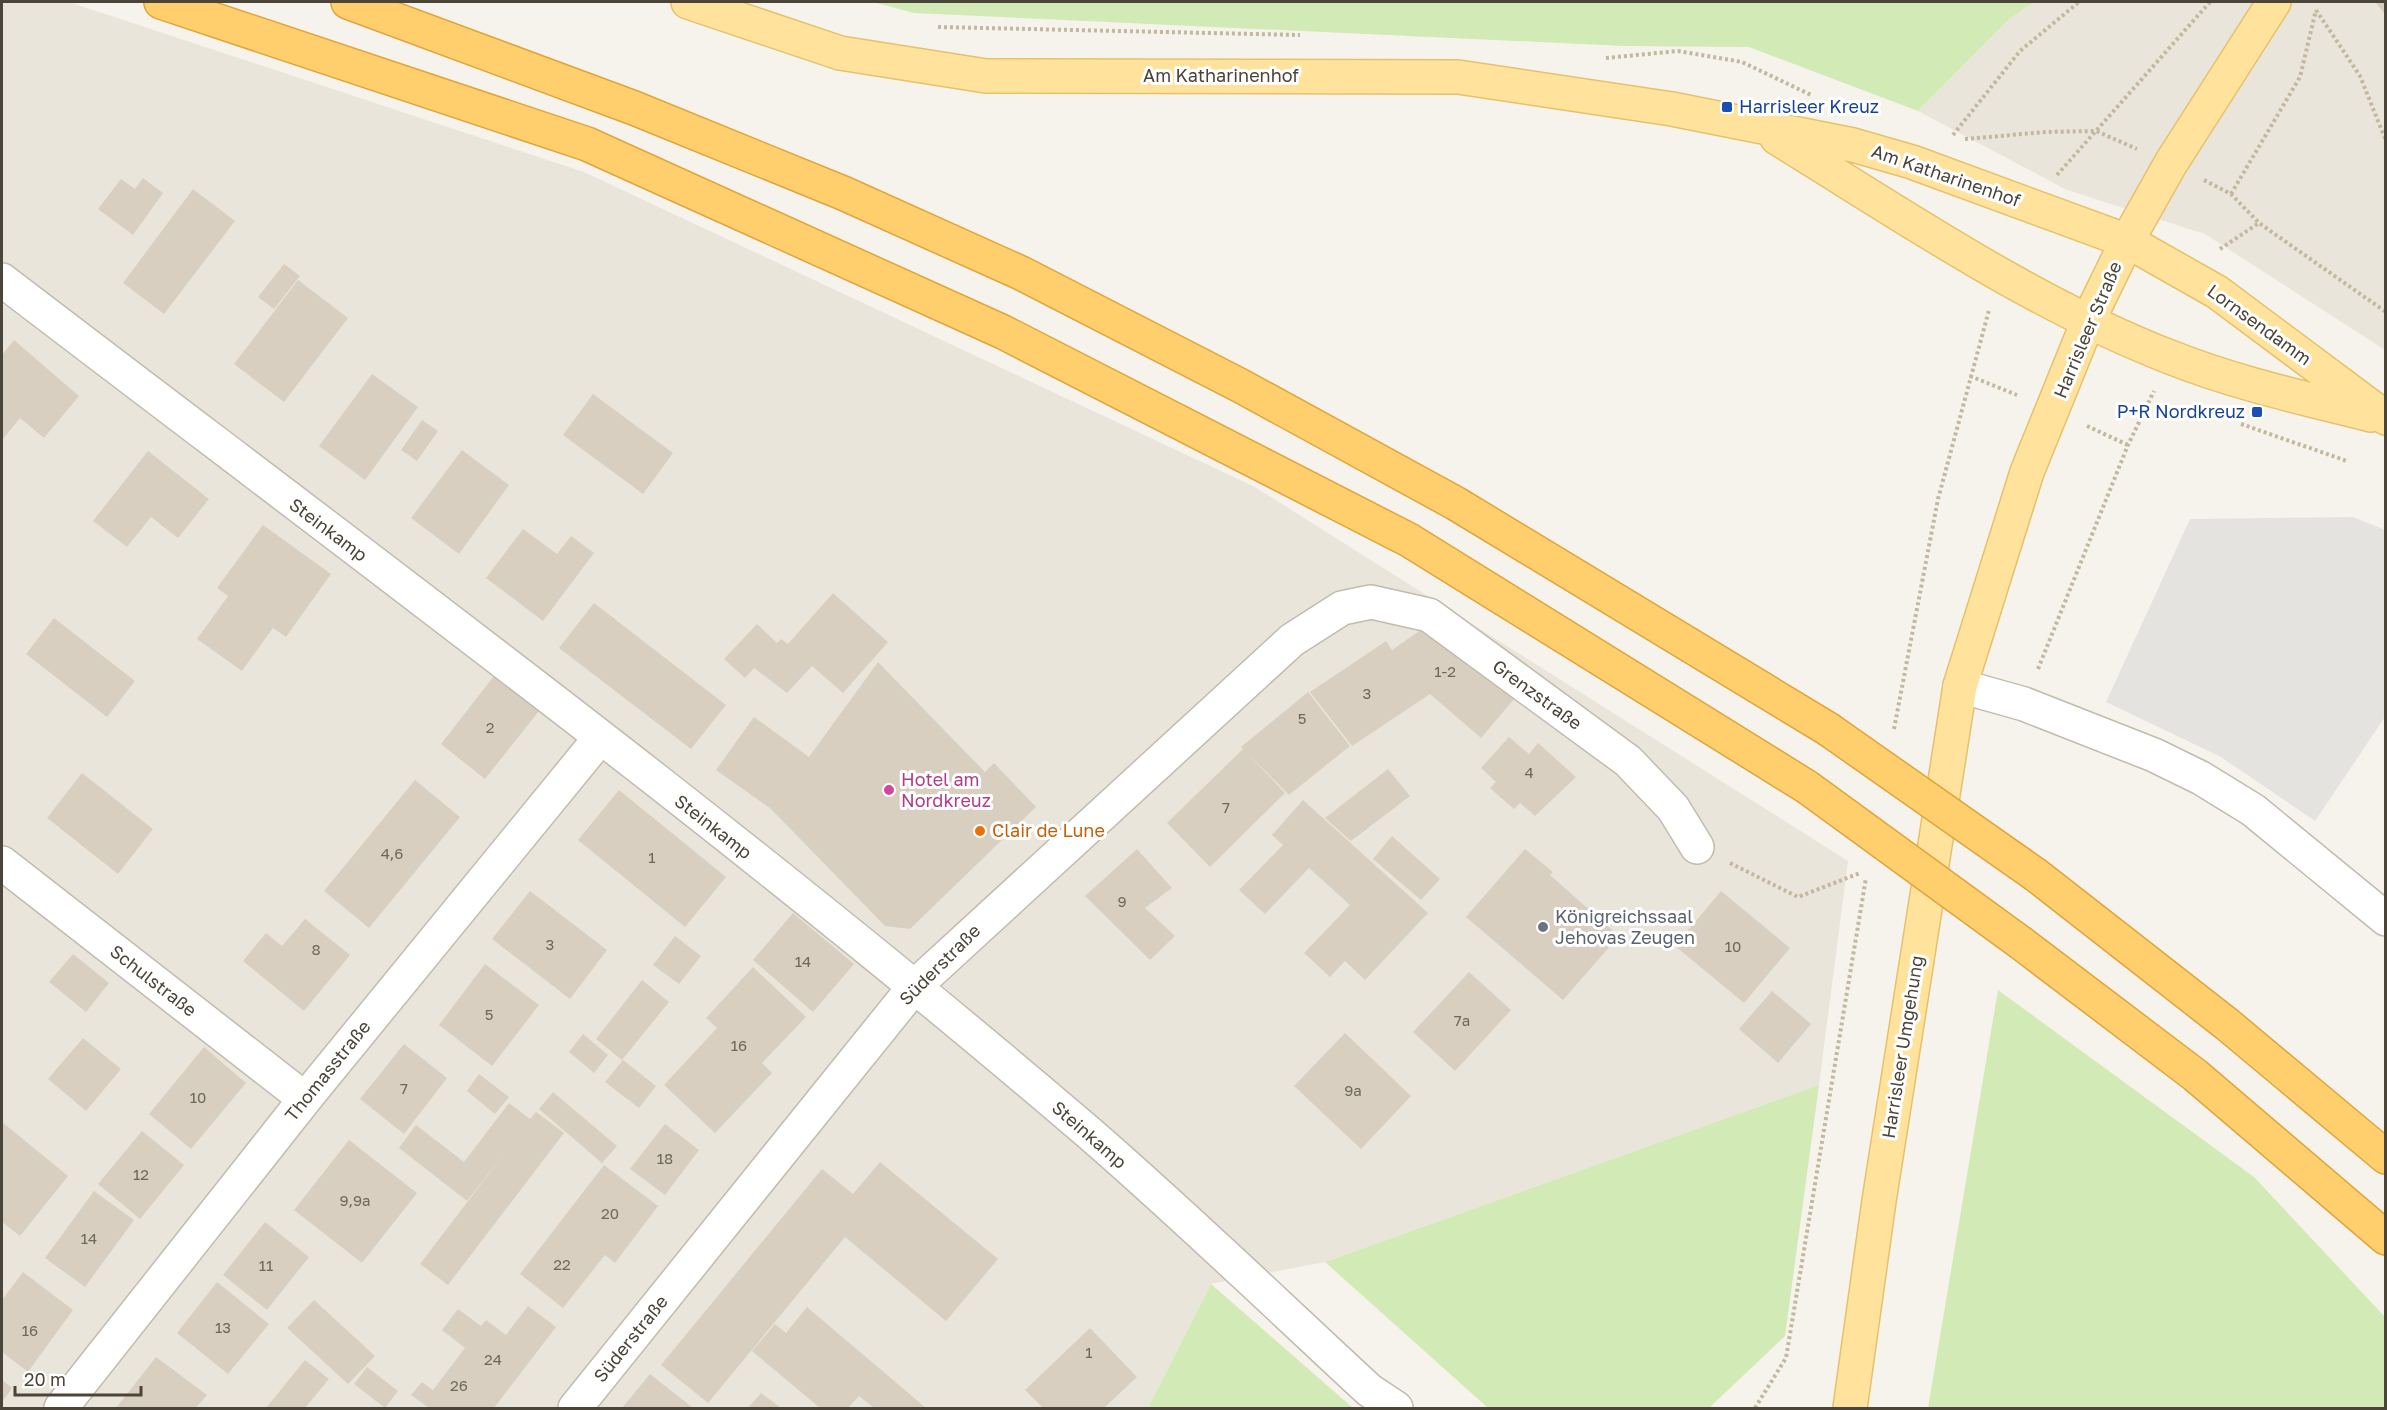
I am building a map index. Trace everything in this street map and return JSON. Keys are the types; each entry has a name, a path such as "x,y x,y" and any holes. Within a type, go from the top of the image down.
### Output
{"highway":[{"path":"161,2 587,144 1004,332 1409,540 1807,787 2021,943 2195,1075 2385,1238"},
{"path":"348,2 634,108 843,193 1021,273 1242,386 1455,503 1828,729 2036,875 2228,1025 2385,1157"},
{"path":"2329,1189 2385,1257"}],"main road":[{"name":"Am Katharinenhof","path":"688,2 840,53 986,76 1458,77 1672,109 1853,145 1912,162 2127,241"},
{"name":"Harrisleer Straße","path":"1960,686 2027,472 2089,320 2127,241 2184,140 2274,2"},
{"name":"Am Katharinenhof","path":"1760,128 2004,276 2089,320"},
{"name":"Lornsendamm","path":"2127,241 2200,282 2385,419"},
{"name":"Lornsendamm","path":"2089,320 2170,357 2265,388 2385,419"},
{"name":"Harrisleer Umgehung","path":"1850,1408 1879,1202 1960,686"}],"street":[{"name":"Steinkamp","path":"2,280 600,738 914,987 1091,1135 1369,1390 1395,1408"},
{"name":"Grenzstraße","path":"1342,608 1371,602 1429,615 1628,761 1673,808 1697,847"},
{"name":"Süderstraße","path":"575,1408 914,987 1292,640 1342,608"},
{"path":"1960,686 2025,704 2154,755 2201,778 2253,810 2385,919"},
{"name":"Thomasstraße","path":"61,1408 305,1099 600,738"},
{"name":"Schulstraße","path":"2,863 305,1099"}],"path":[{"path":"1948,140 2020,51 2079,2"},
{"path":"2096,132 2210,2"},
{"path":"2312,6 2360,76 2385,141"},
{"path":"2231,194 2300,77 2316,10"},
{"path":"2200,282 2216,252 2259,223"},
{"path":"2025,704 2119,467 2170,357"},
{"path":"2152,393 2163,397"},
{"path":"2239,424 2348,461"},
{"path":"1697,847 1798,897 1867,870"}],"shaded area":[{"path":"2,2 69,2 584,172 1255,487 1848,861 1819,1085 1325,1262 1211,1284 1148,1408 2,1408"},
{"path":"2034,2 2385,2 2385,350 2205,234 2067,190 1918,111 2008,20"},
{"path":"2353,517 2385,530 2385,717 2315,821 2221,757 2106,702 2190,519"}],"green space":[{"path":"873,2 2034,2 2008,20 1918,111 1749,47 1624,46 914,13"},
{"path":"1998,990 2254,1177 2385,1317 2385,1408 1928,1408"},
{"path":"1819,1085 1785,1336 1709,1408 1488,1408 1325,1262"},
{"path":"1211,1284 1353,1408 1148,1408"}],"building":[{"path":"2375,2 2385,2 2385,14"},
{"path":"143,178 163,193 133,235 98,209 121,179 135,189"},
{"path":"193,189 235,221 164,314 123,283"},
{"path":"284,264 300,276 274,309 258,297"},
{"path":"298,280 348,318 284,402 234,364"},
{"path":"14,340 79,396 44,438 20,418 2,440 2,355"},
{"path":"372,374 418,407 365,480 319,446"},
{"path":"593,394 673,453 643,494 563,435"},
{"path":"422,420 438,431 417,461 401,450"},
{"path":"462,450 509,485 459,554 411,518"},
{"path":"148,451 209,499 178,538 151,517 127,547 93,521"},
{"path":"263,525 331,574 286,637 273,628 242,671 197,639 228,596 217,588"},
{"path":"523,529 557,554 571,536 594,553 543,621 486,578"},
{"path":"833,593 888,642 843,693 812,666 787,693 754,668 745,678 724,659 757,624 777,643 781,639 788,644"},
{"path":"594,603 726,705 691,749 559,648"},
{"path":"54,618 135,681 107,717 26,654"},
{"path":"1428,625 1514,699 1481,738 1430,694 1352,746 1310,692 1386,641 1392,650"},
{"path":"878,662 985,772 994,763 1036,807 910,929 885,926 771,809 716,770 754,717 809,757"},
{"path":"494,676 539,711 485,779 441,744"},
{"path":"1308,692 1350,746 1289,795 1245,751 1285,793 1210,867 1167,823 1243,749 1241,747"},
{"path":"1509,737 1529,754 1538,743 1576,777 1535,816 1520,803 1514,809 1490,788 1496,782 1481,768"},
{"path":"1388,769 1410,796 1351,841 1325,818"},
{"path":"82,773 153,829 118,874 47,818"},
{"path":"415,780 460,817 369,928 324,891"},
{"path":"619,790 726,877 685,927 578,840"},
{"path":"1303,800 1428,913 1365,980 1345,961 1330,977 1304,953 1350,905 1309,868 1265,914 1239,890 1283,845 1272,835"},
{"path":"1392,836 1440,879 1421,900 1373,859"},
{"path":"1137,849 1172,888 1145,908 1175,936 1150,960 1085,896"},
{"name":"Königreichssaal Jehovas Zeugen","path":"1525,849 1553,872 1550,875 1619,936 1563,1000 1466,917"},
{"path":"530,891 607,950 570,999 492,939"},
{"path":"1721,891 1790,948 1744,1003 1675,946"},
{"path":"793,913 854,964 813,1012 753,960"},
{"path":"305,919 350,955 304,1011 243,961 266,933 282,946"},
{"path":"675,936 701,956 679,984 653,965"},
{"path":"73,954 109,983 86,1012 49,982"},
{"path":"485,964 539,1005 492,1066 439,1025"},
{"path":"753,967 806,1017 762,1063 772,1073 715,1133 664,1085 717,1028 706,1018"},
{"path":"1469,972 1511,1010 1455,1071 1413,1032"},
{"path":"642,980 669,1002 622,1060 596,1039"},
{"path":"1772,991 1811,1024 1778,1063 1739,1029"},
{"path":"1345,1033 1411,1096 1361,1149 1294,1086"},
{"path":"583,1034 608,1055 594,1073 569,1052"},
{"path":"83,1038 121,1069 86,1111 48,1079"},
{"path":"404,1044 447,1078 404,1134 360,1099"},
{"path":"204,1047 246,1083 191,1149 149,1114"},
{"path":"623,1060 656,1086 639,1108 605,1082"},
{"path":"479,1074 509,1097 495,1114 467,1091"},
{"path":"553,1092 617,1146 602,1163 539,1109"},
{"path":"509,1103 530,1119 536,1112 564,1133 448,1285 420,1264 507,1150 467,1201 399,1148 416,1125 464,1162"},
{"path":"2,1122 68,1176 20,1236 2,1222"},
{"path":"665,1124 699,1150 665,1195 630,1169"},
{"path":"142,1131 184,1165 140,1219 98,1184"},
{"path":"349,1140 417,1193 362,1263 294,1210"},
{"path":"880,1162 998,1259 946,1321 845,1237 708,1403 661,1365 822,1169 853,1194"},
{"path":"604,1165 658,1206 615,1263 605,1255 563,1308 520,1274"},
{"path":"94,1191 134,1220 85,1287 45,1258"},
{"path":"265,1222 309,1257 267,1310 223,1275"},
{"path":"23,1272 73,1310 28,1372 2,1352 2,1300"},
{"path":"217,1282 269,1324 228,1374 177,1333"},
{"path":"314,1300 375,1356 348,1384 287,1328"},
{"path":"528,1306 556,1327 494,1408 429,1408 411,1395 422,1382 433,1390 465,1348 442,1330 458,1309 481,1326 486,1320 506,1335"},
{"path":"807,1307 926,1408 874,1408 859,1396 848,1408 820,1408 752,1351 775,1324 786,1333"},
{"path":"1090,1328 1137,1377 1104,1408 1043,1408 1025,1390"},
{"path":"156,1357 207,1395 196,1408 116,1408"},
{"path":"305,1360 329,1379 305,1408 266,1408"},
{"path":"367,1367 398,1391 385,1408 354,1384"},
{"path":"650,1374 693,1408 622,1408"},
{"path":"2,1380 12,1388 2,1402"},
{"path":"761,1393 781,1408 748,1408"}],"place":[{"name":"Harrisleer Kreuz","path":"1727,107"},
{"name":"P+R Nordkreuz","path":"2257,412"},
{"name":"Hotel am Nordkreuz","path":"889,790"},
{"name":"Clair de Lune","path":"980,831"},
{"name":"Königreichssaal Jehovas Zeugen","path":"1543,927"}]}
